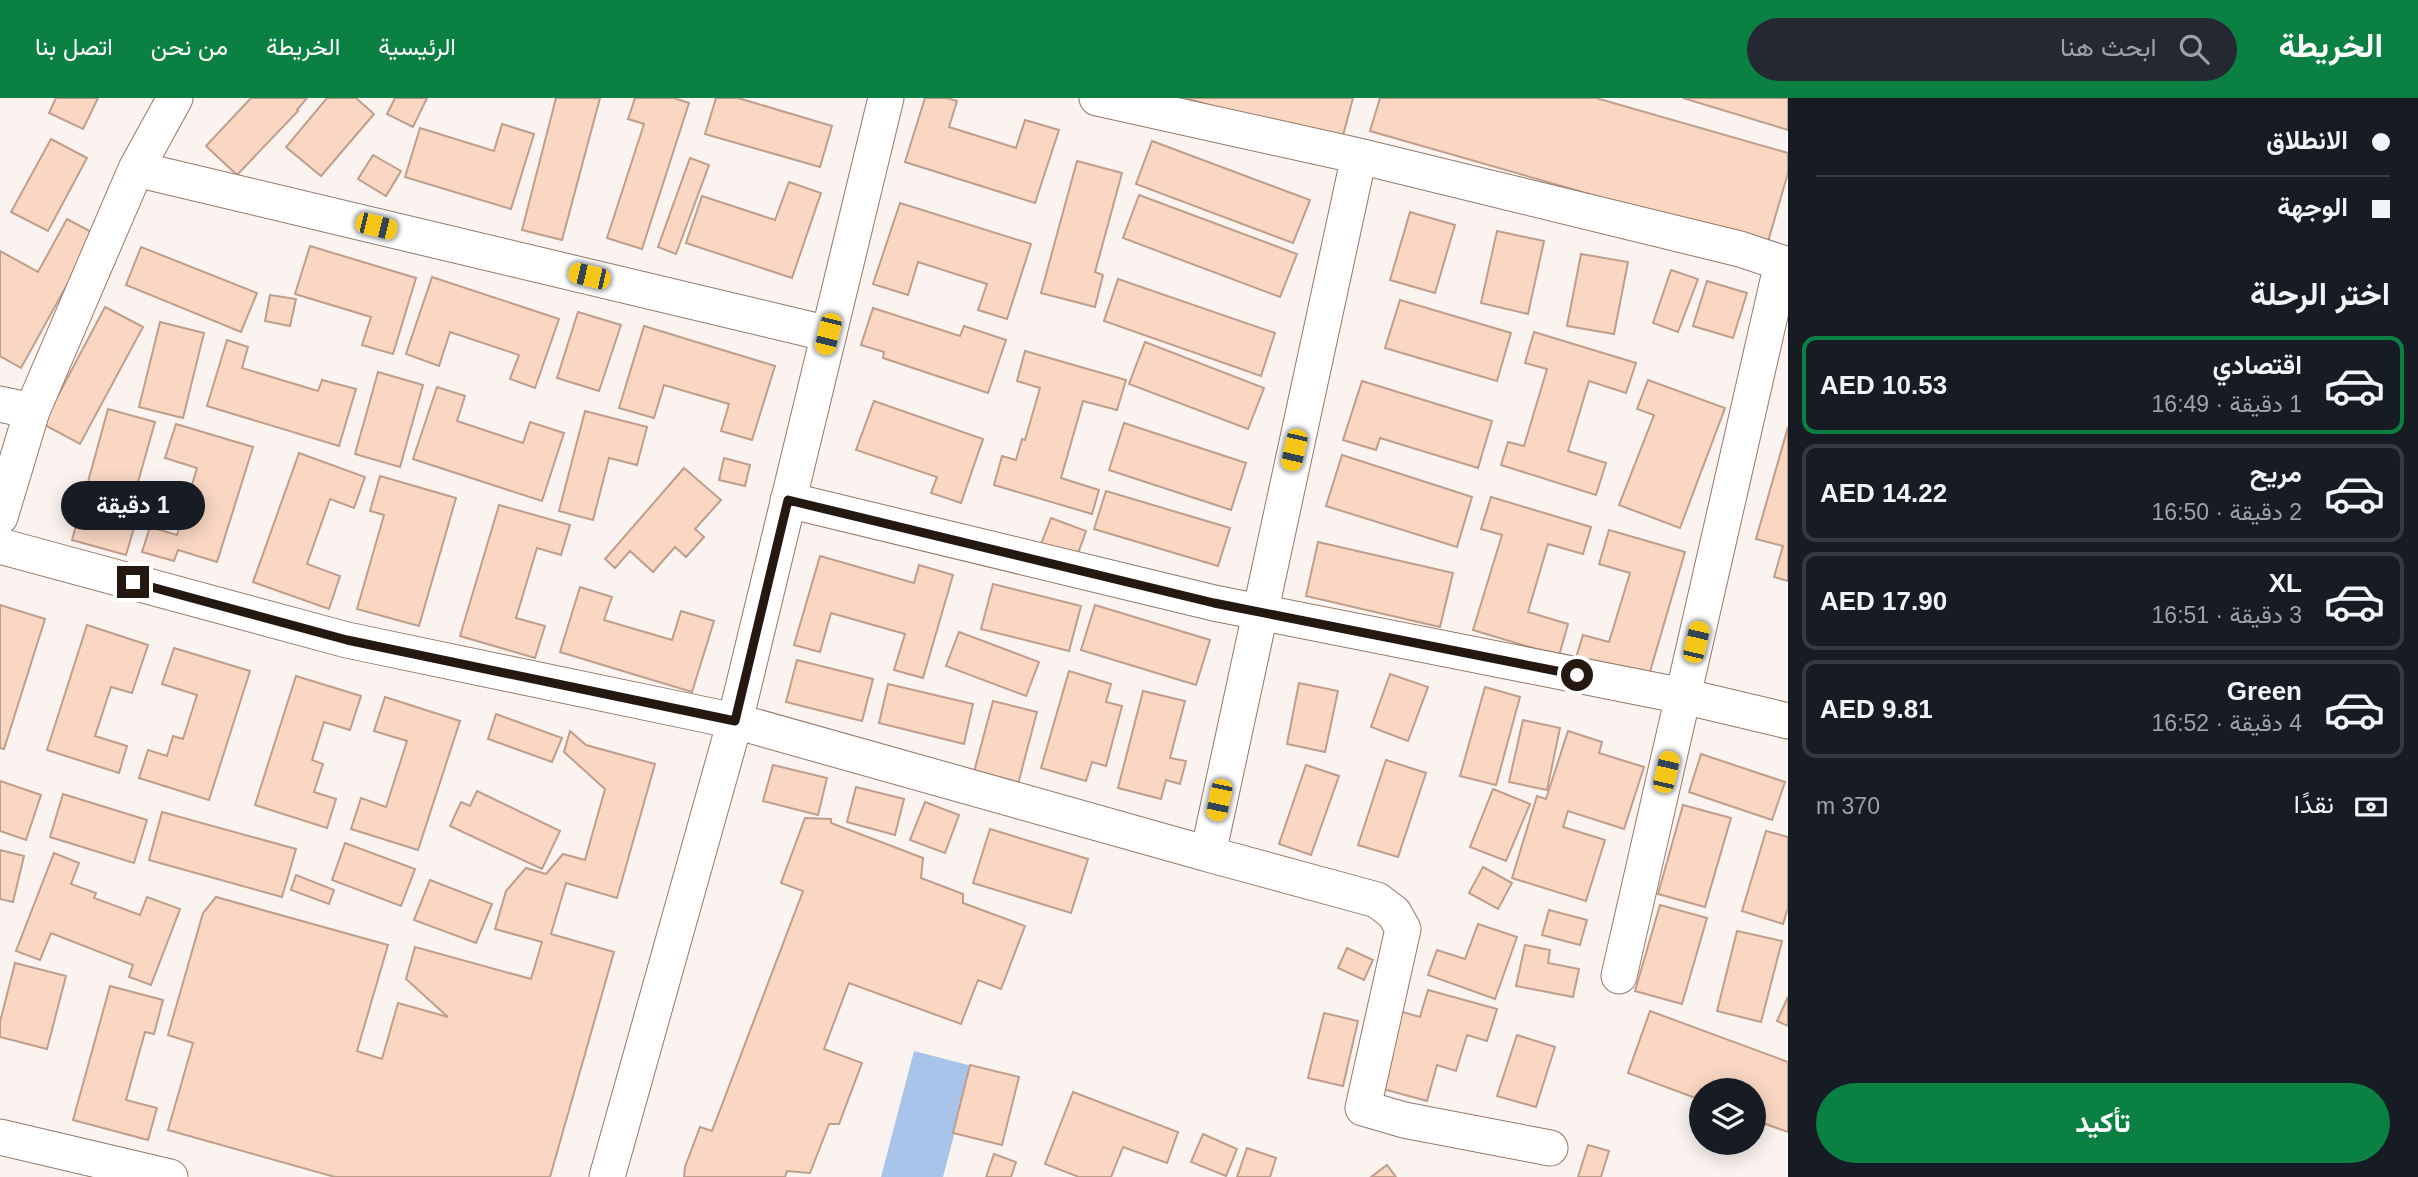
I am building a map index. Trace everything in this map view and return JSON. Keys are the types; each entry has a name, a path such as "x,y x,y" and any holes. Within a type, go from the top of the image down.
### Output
{"street":[{"path":"0,517 16,407 136,169 175,98"},
{"path":"607,1177 735,721 886,98"},
{"path":"1097,98 1359,156 1740,250 1785,264 1619,976"},
{"path":"1208,855 1359,156"},
{"path":"136,169 828,334"},
{"path":"788,500 1214,603 1683,696 1788,721"},
{"path":"0,546 347,640 735,721 1377,901 1394,913 1403,929 1363,1108 1404,1120 1550,1148"},
{"path":"0,1138 153,1175"}],"water":[{"path":"914,1051 972,1066 943,1177 881,1177"}],"building":[{"path":"56,98 98,98 83,129 49,113"},
{"path":"251,98 307,98 237,175 206,146"},
{"path":"327,98 356,98 374,114 321,176 286,147"},
{"path":"395,98 427,98 413,127 387,114"},
{"path":"556,98 600,98 562,240 522,230"},
{"path":"635,98 674,98 689,103 642,249 607,238 644,124 628,119"},
{"path":"716,98 738,98 832,126 820,167 705,134"},
{"path":"925,98 957,101 949,127 1016,148 1025,120 1059,130 1035,203 905,162"},
{"path":"1185,98 1353,98 1341,143"},
{"path":"1380,98 1596,98 1788,153 1788,173 1767,245 1370,131"},
{"path":"1683,98 1788,98 1788,130"},
{"path":"502,124 534,134 511,209 405,177 420,128 494,151"},
{"path":"51,139 87,158 48,231 11,212"},
{"path":"1152,141 1310,200 1293,243 1136,184"},
{"path":"373,155 401,171 386,196 358,179"},
{"path":"690,158 709,165 676,254 658,247"},
{"path":"1077,161 1122,173 1095,272 1103,275 1095,307 1041,293"},
{"path":"789,182 821,193 792,278 686,243 702,196 775,220"},
{"path":"1139,195 1297,254 1280,297 1123,238"},
{"path":"900,203 1031,244 1007,319 978,310 987,284 918,262 908,295 873,284"},
{"path":"1410,212 1455,225 1435,293 1390,280"},
{"path":"67,219 95,234 21,368 0,356 0,251 38,272"},
{"path":"1497,231 1544,241 1528,314 1481,303"},
{"path":"310,246 416,278 393,354 362,345 371,317 295,294"},
{"path":"141,247 257,293 241,332 126,285"},
{"path":"1581,254 1628,262 1614,334 1567,326"},
{"path":"1671,270 1698,279 1678,332 1653,323"},
{"path":"432,277 559,319 535,388 510,379 519,355 450,332 439,366 406,354"},
{"path":"1118,279 1275,333 1261,376 1104,321"},
{"path":"1707,281 1747,293 1733,338 1693,326"},
{"path":"270,295 296,299 290,326 265,321"},
{"path":"1400,300 1511,333 1497,381 1385,348"},
{"path":"105,307 143,327 80,444 43,424"},
{"path":"873,308 960,336 964,326 1006,340 988,393 883,358 884,352 861,345"},
{"path":"578,312 621,325 599,391 557,378"},
{"path":"160,322 204,333 183,418 139,407"},
{"path":"644,326 775,366 752,440 721,431 729,404 664,385 654,418 619,408"},
{"path":"1534,332 1636,363 1626,393 1589,381 1568,451 1606,463 1596,495 1501,465 1508,442 1524,446 1547,369 1525,363"},
{"path":"227,340 248,347 242,368 318,391 322,380 356,389 339,446 207,406"},
{"path":"1145,342 1264,388 1248,429 1129,384"},
{"path":"1025,351 1126,380 1117,410 1083,401 1061,478 1099,490 1092,514 994,485 1002,456 1016,460 1022,439 1025,440 1040,388 1017,381"},
{"path":"378,372 423,385 400,467 355,454"},
{"path":"1648,380 1725,408 1680,528 1619,505 1654,415 1637,409"},
{"path":"1362,381 1492,421 1478,468 1380,438 1376,450 1343,440"},
{"path":"437,387 465,396 457,421 523,443 530,422 564,433 542,501 413,459"},
{"path":"874,401 983,439 961,503 931,493 937,477 856,450"},
{"path":"108,409 155,422 127,521 135,524 126,555 72,540"},
{"path":"585,411 647,427 637,465 609,458 593,520 559,511"},
{"path":"1124,423 1246,463 1231,510 1109,470"},
{"path":"176,424 253,447 217,562 178,550 174,561 142,552 150,527 177,535 197,468 165,458"},
{"path":"1788,427 1788,581 1774,577 1783,546 1756,539"},
{"path":"299,453 365,477 354,508 330,499 307,564 340,576 329,609 253,582"},
{"path":"1342,455 1472,497 1457,547 1326,506"},
{"path":"724,458 750,465 745,486 719,480"},
{"path":"684,468 721,500 695,529 704,537 686,557 675,547 653,572 630,551 615,568 605,559"},
{"path":"380,476 456,498 419,626 357,609 384,515 370,511"},
{"path":"1106,491 1230,528 1218,566 1094,529"},
{"path":"1491,497 1591,527 1583,554 1548,544 1528,612 1568,624 1559,656 1473,630 1502,535 1481,529"},
{"path":"499,505 570,525 561,555 537,548 516,618 545,626 535,658 460,636"},
{"path":"1051,518 1086,531 1076,559 1040,547"},
{"path":"1609,530 1685,552 1647,682 1575,661 1583,635 1609,642 1630,573 1599,564"},
{"path":"1318,542 1453,573 1440,627 1306,596"},
{"path":"820,556 914,583 919,565 953,575 923,678 894,670 905,634 831,613 820,652 794,645"},
{"path":"993,584 1081,606 1069,651 981,629"},
{"path":"580,587 612,597 604,620 672,640 681,611 714,621 692,692 560,652"},
{"path":"0,605 45,619 4,749 0,748"},
{"path":"1095,605 1210,640 1196,685 1081,650"},
{"path":"87,625 148,645 132,693 111,687 95,736 127,746 119,773 47,750"},
{"path":"959,632 1039,662 1026,696 946,666"},
{"path":"174,648 250,671 209,800 139,778 148,750 167,756 173,736 183,739 197,695 162,684"},
{"path":"797,660 873,679 862,721 786,702"},
{"path":"1069,671 1111,684 1106,702 1122,706 1106,766 1092,762 1086,781 1041,768"},
{"path":"1390,674 1428,687 1408,741 1371,727"},
{"path":"296,676 361,696 350,730 324,722 312,760 323,764 314,792 336,799 327,828 255,805"},
{"path":"1299,683 1338,691 1325,752 1287,744"},
{"path":"888,684 973,704 964,744 879,723"},
{"path":"1485,687 1520,697 1496,785 1460,776"},
{"path":"1143,691 1185,701 1170,758 1186,761 1180,784 1166,780 1161,799 1118,788"},
{"path":"385,697 460,721 418,850 351,829 361,798 386,807 407,741 374,731"},
{"path":"993,701 1037,712 1018,784 974,772"},
{"path":"496,714 562,738 552,762 488,739"},
{"path":"1523,720 1560,728 1547,790 1509,782"},
{"path":"570,731 586,745 655,764 617,898 566,883 551,934 614,952 550,1177 335,1177 168,1130 193,1043 168,1035 203,913 216,897 388,945 357,1051 382,1059 398,1003 448,1017 406,979 415,947 531,979 542,942 495,929 506,891 526,868 546,874 563,854 585,860 605,789 564,752"},
{"path":"1568,731 1602,742 1599,753 1644,767 1624,829 1568,811 1563,827 1605,840 1586,901 1512,878 1537,796 1546,799"},
{"path":"1701,754 1785,782 1772,820 1689,792"},
{"path":"1386,760 1426,773 1398,857 1358,845"},
{"path":"773,765 827,778 818,815 763,801"},
{"path":"1306,765 1339,776 1311,855 1279,844"},
{"path":"0,781 41,795 26,840 0,831"},
{"path":"856,787 904,799 895,835 847,822"},
{"path":"1493,789 1530,804 1506,861 1470,847"},
{"path":"477,791 560,831 542,869 450,826 461,802 470,806"},
{"path":"63,794 147,820 134,863 50,837"},
{"path":"925,802 959,815 945,853 910,840"},
{"path":"1683,805 1731,818 1705,907 1658,894"},
{"path":"162,812 296,849 282,897 149,860"},
{"path":"805,818 831,819 831,823 923,858 921,878 963,894 963,903 1025,926 1001,989 978,980 961,1024 849,983 824,1049 862,1063 839,1124 829,1124 810,1173 787,1171 785,1177 684,1177 700,1127 712,1131 803,891 781,883"},
{"path":"990,829 1088,859 1071,913 973,883"},
{"path":"1766,831 1788,837 1788,908 1783,924 1742,911"},
{"path":"345,843 415,869 401,906 332,880"},
{"path":"0,850 24,856 13,902 0,899"},
{"path":"54,853 79,863 71,884 96,893 94,898 140,915 147,897 180,909 151,985 129,977 133,965 51,933 40,960 16,951"},
{"path":"1483,867 1512,883 1498,909 1469,893"},
{"path":"296,875 334,890 329,904 291,890"},
{"path":"430,880 492,904 476,943 414,920"},
{"path":"1660,905 1707,918 1682,1004 1635,991"},
{"path":"1549,910 1587,920 1580,945 1542,935"},
{"path":"1478,924 1517,937 1495,999 1428,975 1437,950 1465,959"},
{"path":"1737,931 1782,941 1761,1022 1717,1011"},
{"path":"1525,945 1550,950 1548,963 1579,969 1573,997 1516,986"},
{"path":"1347,948 1373,960 1364,980 1338,968"},
{"path":"15,963 66,976 47,1049 0,1037 0,1022"},
{"path":"110,986 163,1000 154,1034 145,1032 126,1100 157,1108 148,1140 73,1120"},
{"path":"1428,990 1497,1009 1487,1041 1467,1035 1456,1071 1437,1065 1427,1101 1376,1087 1399,1011 1420,1017"},
{"path":"1788,997 1788,1026 1777,1021"},
{"path":"1650,1011 1788,1062 1788,1132 1766,1124 1766,1078 1689,1078 1689,1096 1628,1073"},
{"path":"1324,1013 1358,1021 1343,1086 1308,1078"},
{"path":"1517,1035 1555,1047 1536,1107 1497,1096"},
{"path":"970,1065 1019,1077 1002,1145 953,1133"},
{"path":"1073,1092 1178,1132 1167,1163 1123,1147 1111,1177 1079,1177 1045,1164"},
{"path":"1203,1134 1237,1149 1226,1176 1191,1162"},
{"path":"1588,1145 1609,1151 1601,1177 1578,1177"},
{"path":"1247,1148 1276,1158 1270,1177 1237,1177"},
{"path":"994,1154 1016,1162 1011,1177 986,1177"},
{"path":"1387,1165 1396,1177 1371,1177"}],"route":[{"path":"133,582 347,640 735,721 788,500 1214,603 1577,675"}]}
